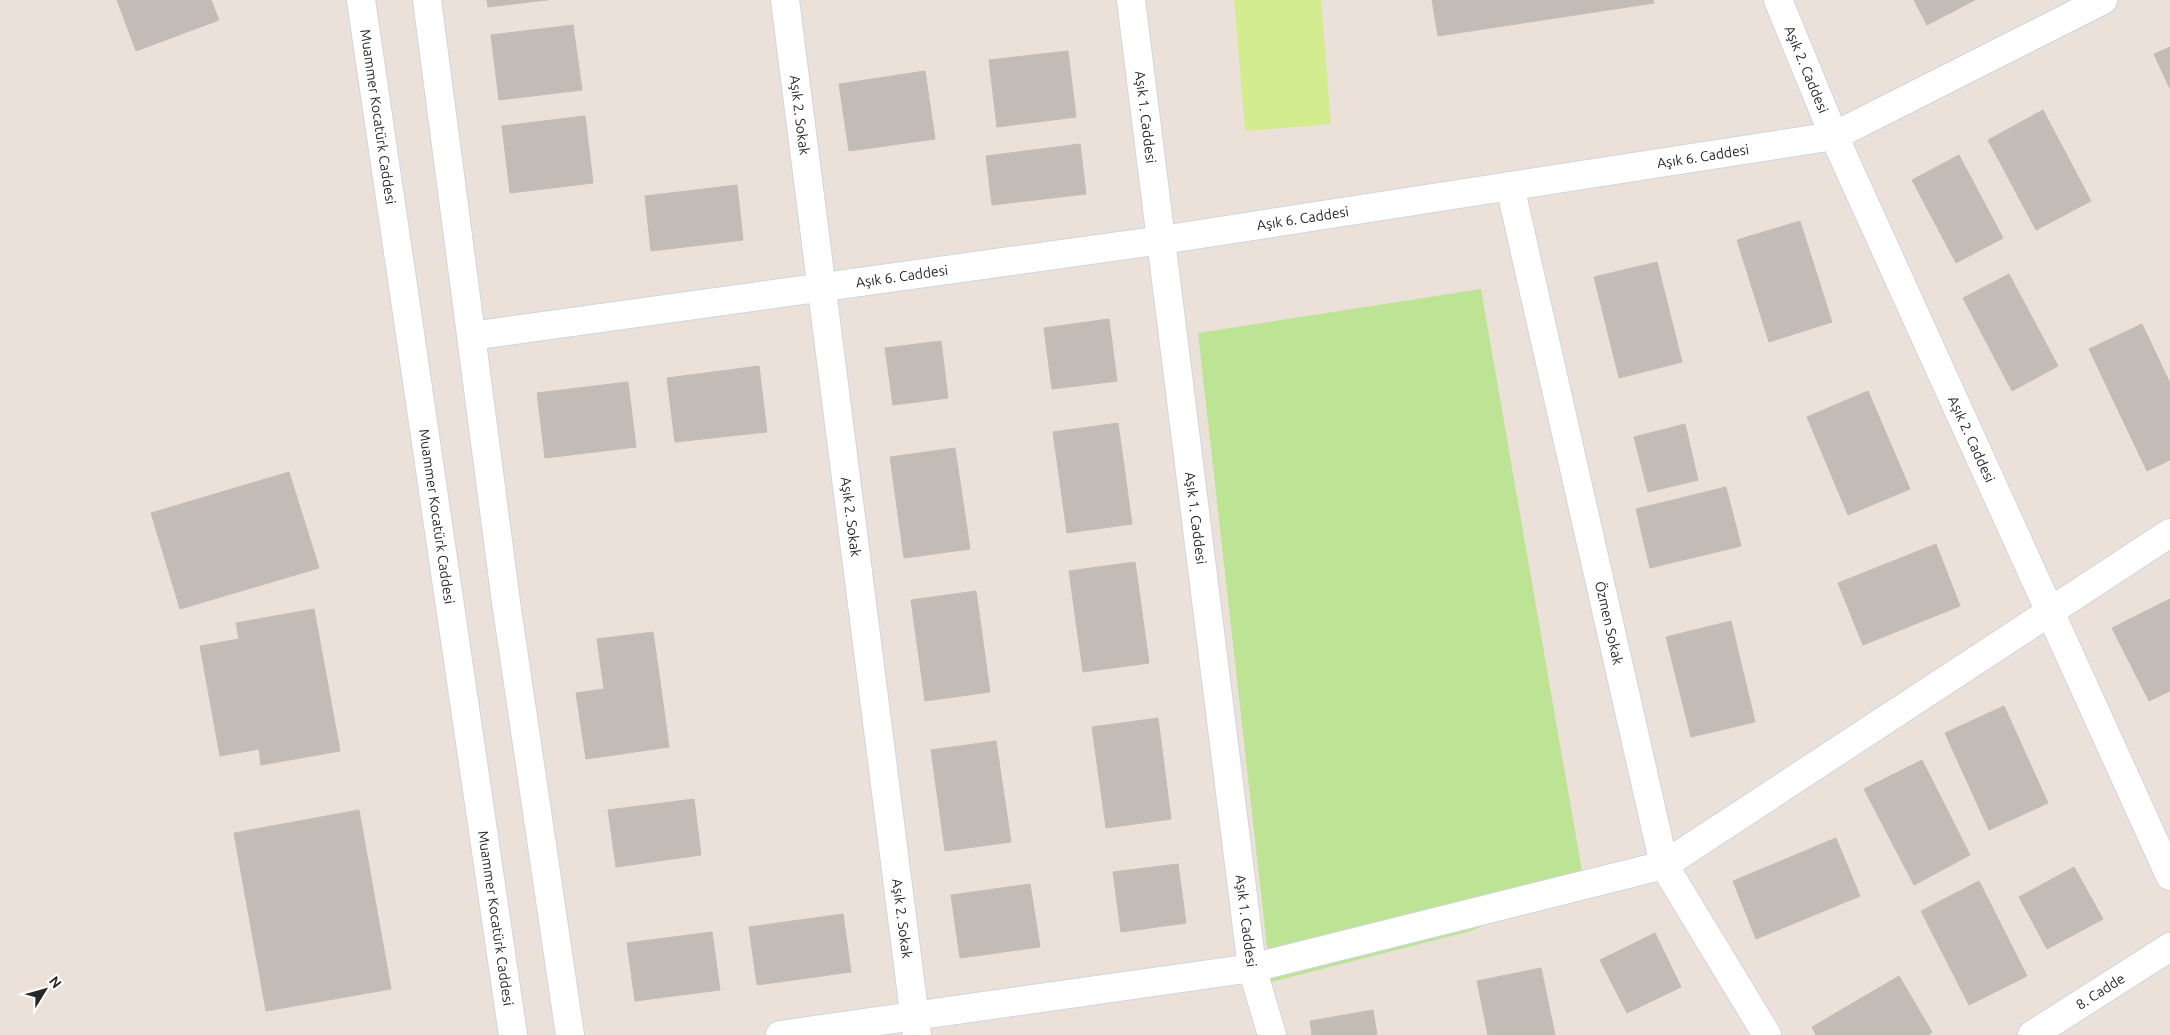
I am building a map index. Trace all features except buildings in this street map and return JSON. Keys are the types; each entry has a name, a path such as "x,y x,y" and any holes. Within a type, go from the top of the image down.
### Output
{"street":[{"name":"Muammer Kocatürk Caddesi","path":"361,0 513,1035"},
{"path":"427,0 508,611 570,1035"},
{"name":"Aşık 2. Sokak","path":"785,0 916,1025"},
{"name":"Aşık 1. Caddesi","path":"1131,0 1252,968 1272,1035"},
{"name":"Aşık 2. Caddesi","path":"1778,0 1834,136 2170,876"},
{"name":"Aşık 6. Caddesi","path":"471,336 1162,240 1834,136 2103,0"},
{"name":"Özmen Sokak","path":"1510,186 1664,865 1767,1035"},
{"path":"780,1035 916,1025 1252,968 1664,865 2170,533"},
{"name":"8. Cadde","path":"2032,1035 2170,947"}],"green space":[{"path":"1234,0 1321,0 1331,124 1245,131"},
{"path":"1481,289 1584,883 1471,931 1271,982 1198,333"}]}
